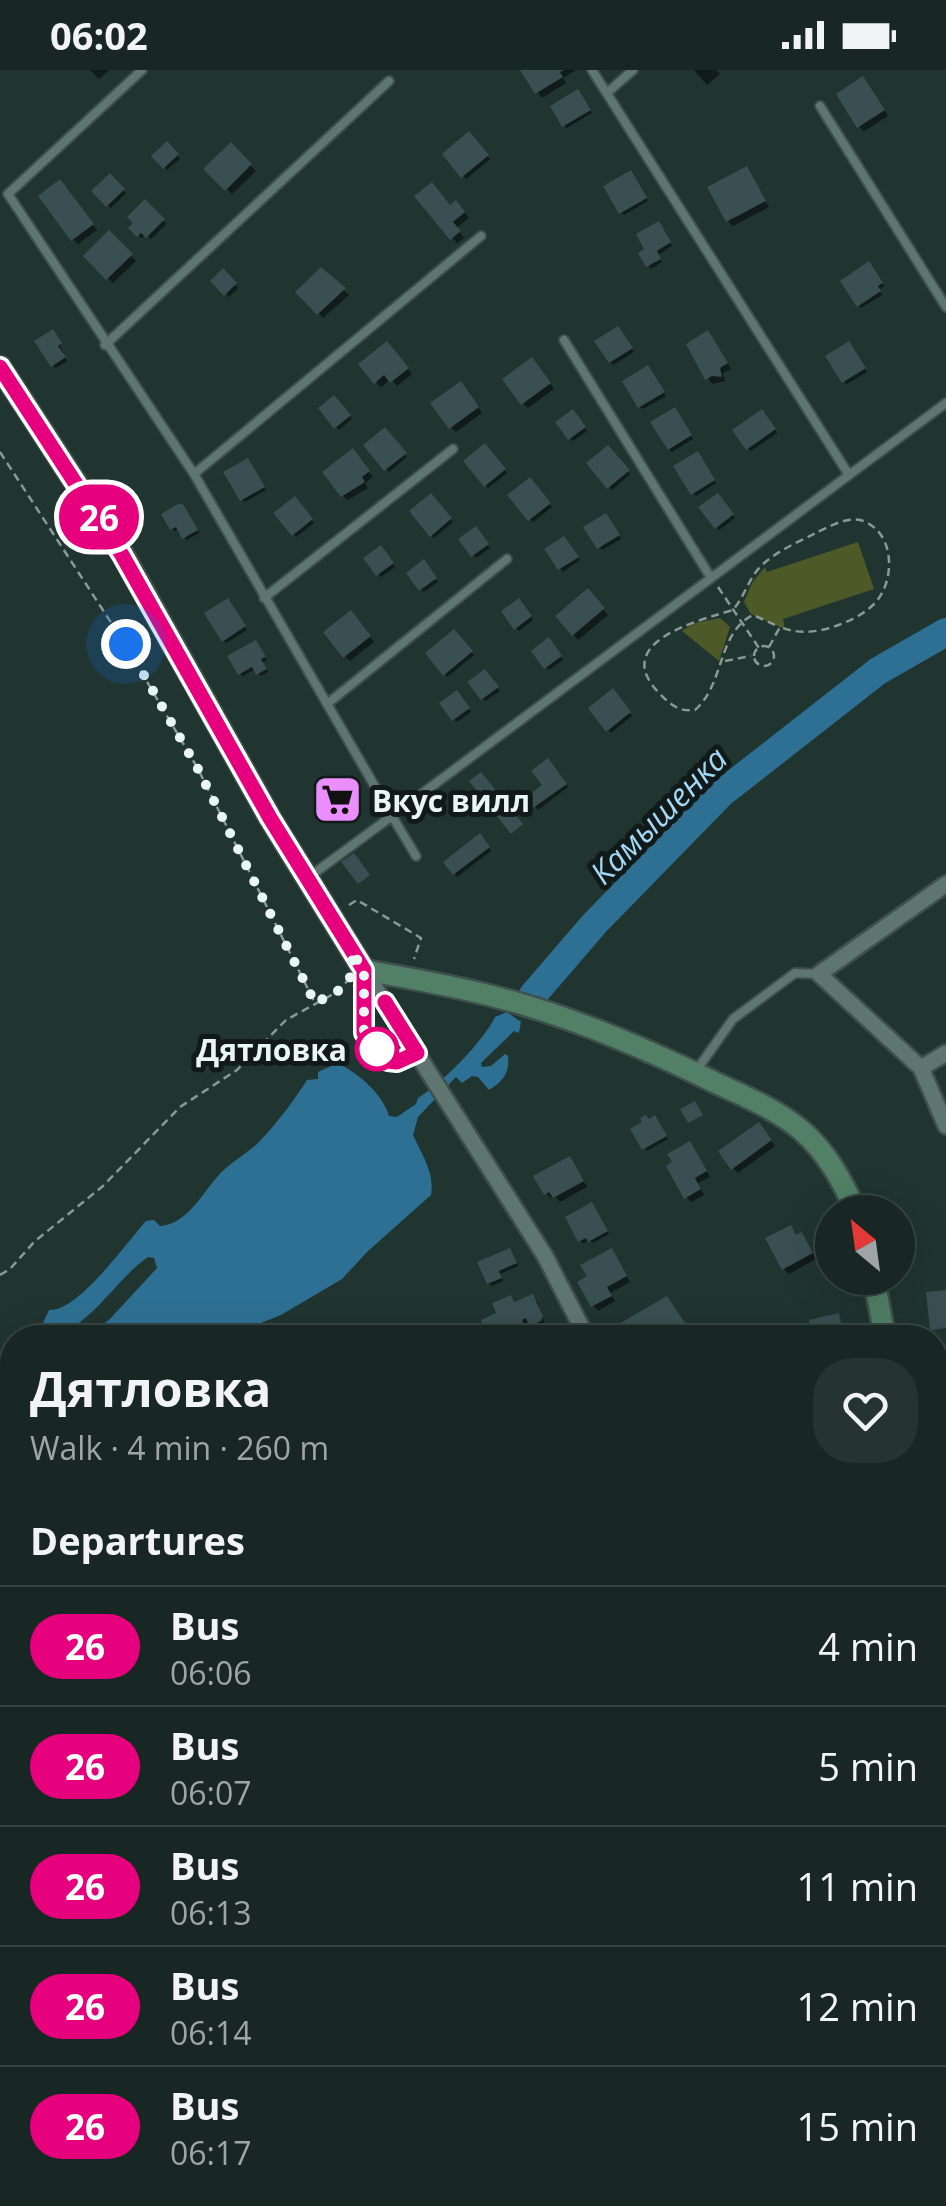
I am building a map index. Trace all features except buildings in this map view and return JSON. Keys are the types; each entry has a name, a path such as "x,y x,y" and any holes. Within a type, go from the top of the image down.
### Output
{"street":[{"path":"0,367 139,582 306,879 545,1256 580,1325"},
{"path":"946,884 819,974 921,1068 946,1126"},
{"path":"358,961 496,997 696,1072 757,1102 803,1132 828,1159 847,1195"},
{"path":"921,1068 946,1053"},
{"path":"877,1295 883,1325"}],"lane":[{"path":"8,194 142,70"},
{"path":"592,70 849,475"},
{"path":"608,92 633,70"},
{"path":"105,345 389,81"},
{"path":"820,106 946,307"},
{"path":"0,182 194,474 416,856"},
{"path":"194,474 480,236"},
{"path":"564,340 711,578"},
{"path":"306,879 946,403"},
{"path":"264,598 453,449"},
{"path":"327,704 507,559"},
{"path":"358,961 364,1033 388,1061 397,1062 417,1053"},
{"path":"696,1072 733,1019 796,972 819,974"}],"path":[{"path":"0,452 126,644 189,754 315,1003"},
{"path":"857,519 873,527 889,551 885,588 876,603 842,625 808,633 780,627 753,615 741,622 733,631 706,700 694,710 684,711 648,681 643,669 648,652 701,618 733,610 753,574 780,552 835,524 857,519"},
{"path":"711,578 759,648"},
{"path":"769,648 780,627"},
{"path":"723,661 754,656 759,648"},
{"path":"759,648 769,648"},
{"path":"754,656 756,662 767,666 774,656 769,648"},
{"path":"346,907 357,900 421,938 413,961"},
{"path":"0,1275 103,1186 180,1107 236,1070 286,1020 337,992 353,974 358,961"}],"green space":[{"path":"858,542 874,589 783,619 785,629 751,614 744,602 765,567 767,572"},
{"path":"720,618 730,627 719,661 682,631 695,623"}],"water":[{"path":"507,1012 521,1022 519,1033 514,1031 481,1063 482,1067 491,1066 505,1054 507,1072 489,1090 478,1077 472,1076 462,1083 456,1077 418,1117 413,1135 429,1172 431,1195 342,1279 281,1315 256,1325 102,1325 157,1268 154,1258 148,1257 76,1325 42,1325 49,1310 61,1308 87,1289 146,1221 154,1220 160,1226 186,1215 222,1172 266,1135 307,1080 318,1079 318,1072 338,1063 369,1085 389,1116 397,1117 461,1062 495,1017"}],"waterway":[{"name":"Камышенка","path":"533,995 595,923 722,793 878,671 946,632"}],"bus line":[{"name":"26","path":"0,367 122,555 270,818 364,970 364,1033 388,1061 397,1062 417,1053 385,1002"}],"place":[{"name":"Вкус вилл","path":"337,800"},
{"name":"Дятловка","path":"377,1049"}],"route":[{"path":"126,644 198,769 315,1003 337,992 353,974 352,952 364,970 364,1033 388,1061 377,1049"}]}
